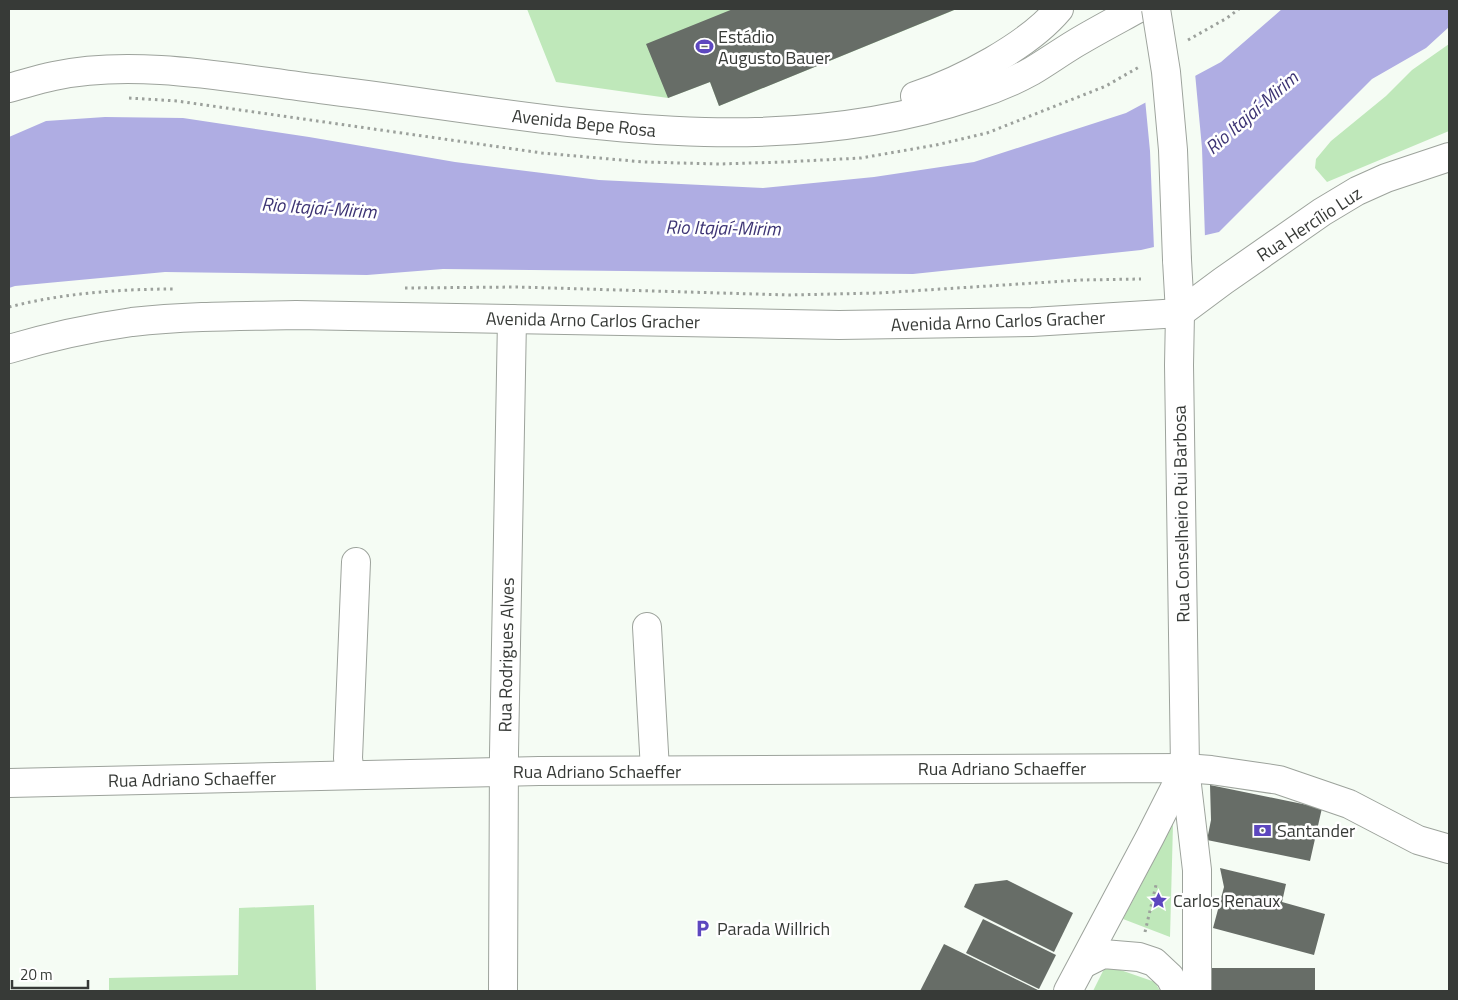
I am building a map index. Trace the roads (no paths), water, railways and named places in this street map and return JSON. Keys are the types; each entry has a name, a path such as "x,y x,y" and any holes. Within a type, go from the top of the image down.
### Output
{"main road":[{"path":"839,127 937,89 965,75 1025,39 1050,20 1059,9"},
{"name":"Avenida Bepe Rosa","path":"9,88 54,76 125,69 214,76 518,117 626,128 702,133 839,127 923,111 975,96 1030,72 1076,43 1137,9"},
{"name":"Rua Conselheiro Rui Barbosa","path":"1156,9 1166,72 1173,150 1178,260 1185,768 1197,870 1197,991"},
{"name":"Rua Hercílio Luz","path":"1180,313 1223,280 1357,191 1386,178 1449,157"},
{"name":"Avenida Arno Carlos Gracher","path":"9,349 77,331 132,322 212,316 296,315 839,325 1032,322 1180,313"},
{"name":"Rua Rodrigues Alves","path":"503,991 504,771 512,319"},
{"path":"350,775 348,758 356,562"},
{"path":"647,627 654,770"},
{"path":"1068,991 1185,768"},
{"name":"Rua Adriano Schaeffer","path":"9,783 504,771 1185,768 1279,780 1349,804 1418,840 1449,848"},
{"path":"1083,964 1103,954 1139,957 1154,962 1170,977 1177,991"}],"water":[{"name":"Rio Itajaí-Mirim","path":"1282,9 1449,9 1449,27 1426,48 1372,79 1219,232 1141,250 913,274 443,269 367,275 165,272 9,288 9,137 46,121 105,117 183,118 455,162 599,180 763,188 874,177 974,162 1126,113 1221,62"}],"place":[{"name":"Estádio Augusto Bauer","path":"704,46"},
{"name":"Santander","path":"1263,830"},
{"name":"Carlos Renaux","path":"1159,900"},
{"name":"Parada Willrich","path":"703,928"}]}
